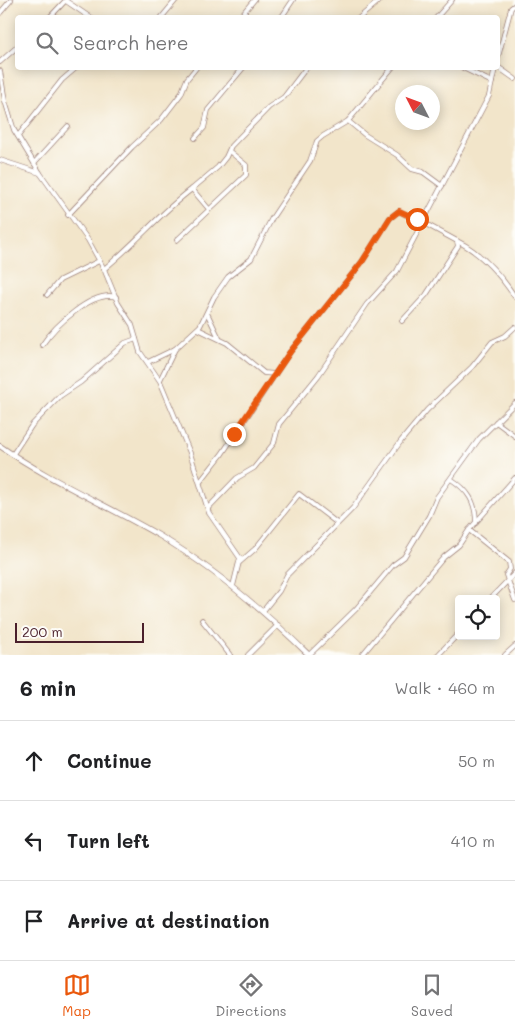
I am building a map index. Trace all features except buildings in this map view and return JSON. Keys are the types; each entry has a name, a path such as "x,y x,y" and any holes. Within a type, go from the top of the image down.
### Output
{"street":[{"path":"0,12 11,0"},
{"path":"52,15 66,0 73,8 86,15"},
{"path":"165,15 176,0"},
{"path":"242,15 254,0"},
{"path":"283,15 294,0"},
{"path":"362,15 380,0"},
{"path":"439,15 452,0"},
{"path":"500,49 511,8 515,5 510,0"},
{"path":"0,62 15,49"},
{"path":"18,136 62,80 74,70"},
{"path":"68,215 132,147 161,120 181,94 187,79 194,70"},
{"path":"195,138 204,128 208,110 241,70"},
{"path":"104,269 120,257 160,214 218,167 230,151 232,144 269,107 284,97 304,70"},
{"path":"148,362 175,349 198,328 228,277 238,267 251,259 272,218 310,161 318,142 323,136 348,121 390,70"},
{"path":"467,70 492,82"},
{"path":"208,508 237,478 254,468 274,443 279,424 318,376 367,304 398,271 485,103 495,70"},
{"path":"500,70 515,79"},
{"path":"0,71 8,114 18,136 34,163 58,196 68,215 88,240 104,269 116,297 132,325 140,352 160,380 200,482 208,508 240,562"},
{"path":"348,121 396,154 412,169 423,172 442,186"},
{"path":"34,163 68,126"},
{"path":"177,240 247,172 246,165 230,151"},
{"path":"0,160 40,172"},
{"path":"192,189 208,208"},
{"path":"200,482 290,352 362,262 390,218 399,211 414,219 426,216"},
{"path":"422,222 457,244 463,244 474,251 494,270 515,297"},
{"path":"402,321 432,288 457,244"},
{"path":"47,295 60,280 99,261"},
{"path":"42,345 55,328 88,302 109,295 113,290"},
{"path":"109,295 116,297"},
{"path":"207,313 219,338"},
{"path":"263,611 279,591 287,575 353,508 401,441 427,410 472,367 492,342 505,336 515,327"},
{"path":"198,328 219,338 243,355 264,374 276,374"},
{"path":"13,454 32,425 60,396 80,382 125,343 136,338"},
{"path":"160,380 175,349"},
{"path":"0,446 44,474 161,537 233,586 263,611 309,655 356,609 393,565 404,557 429,516 437,497 479,439 515,403"},
{"path":"496,422 515,436"},
{"path":"362,655 444,557 459,545 469,530 515,478"},
{"path":"451,479 463,487 472,498 475,506 476,523"},
{"path":"233,586 240,562 255,549 299,494 337,523"},
{"path":"469,530 508,560 510,568 506,575 515,600"},
{"path":"493,595 515,573"},
{"path":"502,585 509,586"},
{"path":"202,620 230,655"},
{"path":"248,655 278,625"},
{"path":"438,655 455,637"},
{"path":"505,655 515,646"}],"route":[{"path":"234,434 290,352 362,262 390,218 399,211 417,219"}]}
